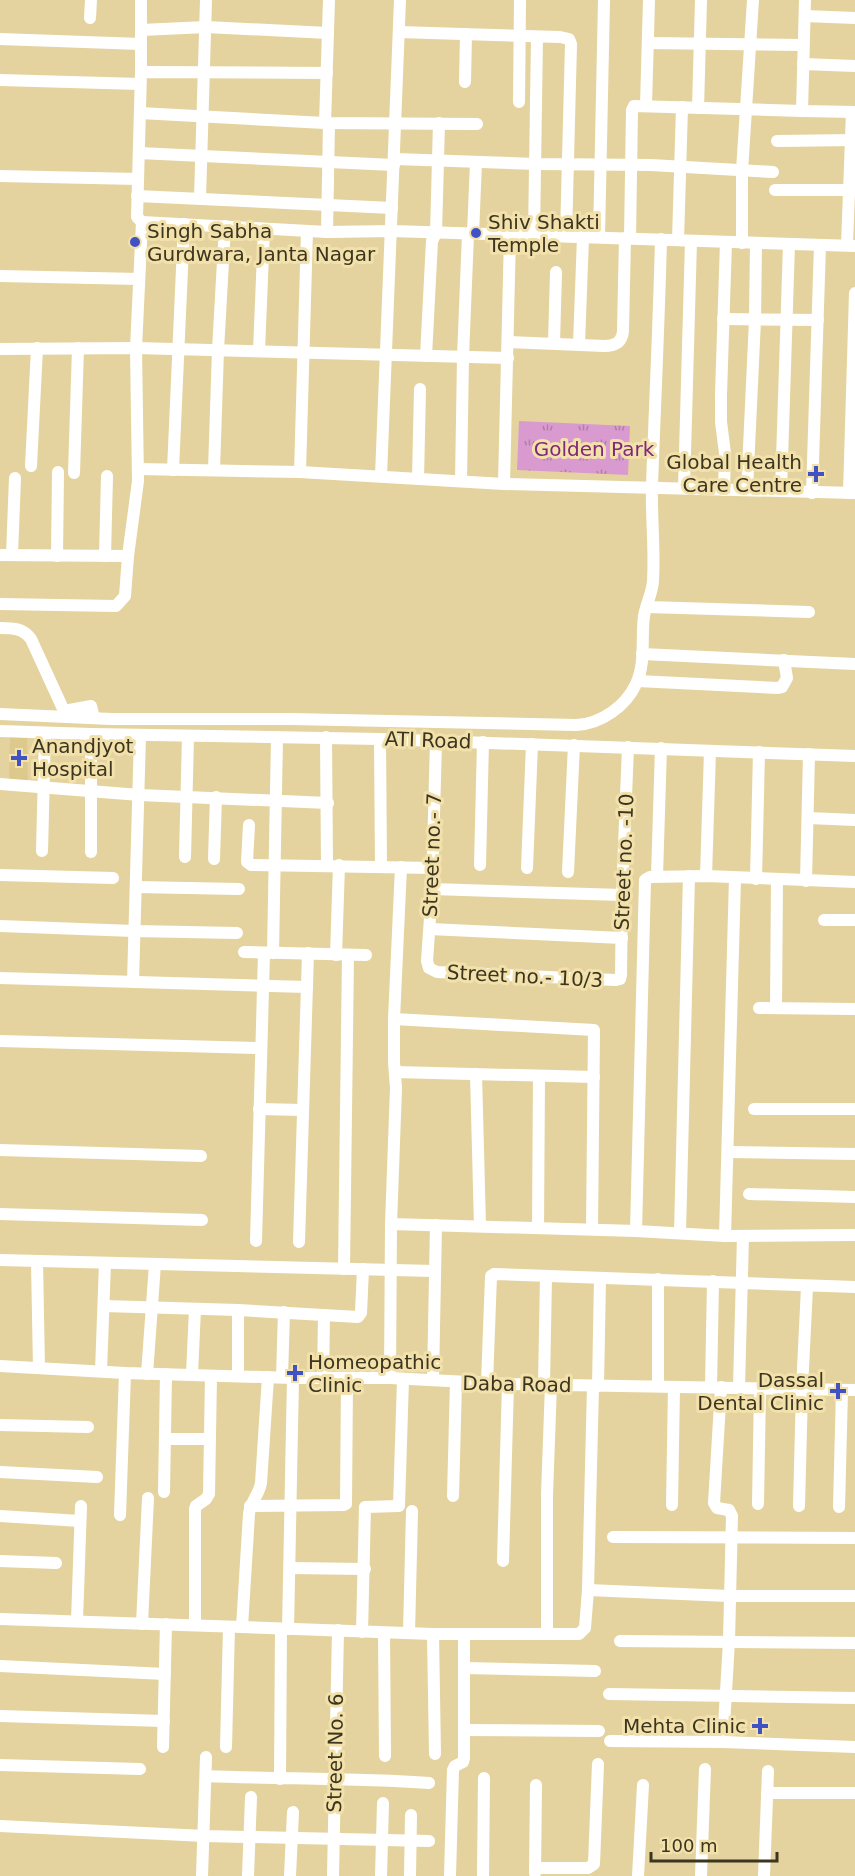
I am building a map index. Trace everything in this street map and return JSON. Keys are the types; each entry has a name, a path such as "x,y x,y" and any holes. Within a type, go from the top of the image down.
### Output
{"street":[{"path":"90,18 91,0"},
{"path":"141,0 141,113 137,218 142,222 327,232 392,231 436,233 534,235 583,237 599,237 627,238 661,239 756,244 851,245 853,112 634,106 632,110 632,165 627,238 622,339 613,346 508,342"},
{"path":"200,198 207,0"},
{"path":"327,232 329,0"},
{"path":"381,476 400,0"},
{"path":"519,102 520,0"},
{"path":"599,237 604,0"},
{"path":"646,105 649,0"},
{"path":"698,108 701,0"},
{"path":"742,243 742,171 753,0"},
{"path":"802,111 805,0"},
{"path":"805,16 855,18"},
{"path":"141,30 206,27 328,33"},
{"path":"399,32 567,37 571,41 566,164 566,236"},
{"path":"465,82 466,34"},
{"path":"534,235 537,37"},
{"path":"0,39 141,44"},
{"path":"648,43 803,45"},
{"path":"802,64 855,66"},
{"path":"0,80 141,78 205,72 327,73"},
{"path":"678,240 682,107"},
{"path":"141,113 327,123 477,124"},
{"path":"426,356 432,241 436,233 439,123"},
{"path":"777,141 853,140"},
{"path":"139,153 328,163 439,160 680,166 773,172"},
{"path":"461,481 463,357 476,162"},
{"path":"0,176 138,179"},
{"path":"775,190 852,190"},
{"path":"137,196 392,208"},
{"path":"0,604 116,606 125,596 138,469 136,348 142,222"},
{"path":"173,470 184,224"},
{"path":"214,470 225,226"},
{"path":"259,351 264,229"},
{"path":"300,472 307,231"},
{"path":"504,484 510,235"},
{"path":"579,344 583,237"},
{"path":"0,714 94,718 291,719 585,725 597,721 618,708 631,695 638,681 644,618 653,581 652,488 661,239"},
{"path":"684,488 692,241"},
{"path":"724,490 725,453 721,403 726,242"},
{"path":"747,490 756,244"},
{"path":"781,491 789,244"},
{"path":"812,493 820,245"},
{"path":"554,343 556,272"},
{"path":"0,276 139,279"},
{"path":"138,469 300,472 504,484 852,493 855,293"},
{"path":"723,319 818,320"},
{"path":"31,466 37,348"},
{"path":"74,473 78,348"},
{"path":"0,349 136,348 508,358"},
{"path":"418,479 420,389"},
{"path":"57,556 58,472"},
{"path":"105,556 107,476"},
{"path":"15,478 6,555 128,556"},
{"path":"647,607 809,612"},
{"path":"0,628 26,632 64,711 91,706 94,718"},
{"path":"642,654 855,664"},
{"path":"638,681 777,688 782,687 787,678 784,660"},
{"name":"ATI Road","path":"0,731 326,737 855,756"},
{"path":"42,851 45,733"},
{"path":"91,734 91,852"},
{"path":"133,982 140,735"},
{"path":"185,857 188,735"},
{"path":"256,1241 263,986 269,953 276,865 277,737"},
{"path":"326,737 328,802 342,955 344,1269"},
{"path":"381,739 381,866"},
{"name":"Street no.- 7","path":"429,968 427,961 433,868 436,741"},
{"path":"480,865 483,742"},
{"path":"527,868 532,744"},
{"path":"568,872 574,745"},
{"name":"Street no. -10","path":"621,978 628,747"},
{"path":"657,876 662,748"},
{"path":"706,876 710,750"},
{"path":"756,879 759,752"},
{"path":"806,881 809,754"},
{"path":"0,784 140,795 328,802"},
{"path":"214,859 216,797"},
{"path":"808,818 855,820"},
{"path":"249,825 248,865 433,868"},
{"path":"390,1378 394,1019 401,867"},
{"path":"0,875 113,878"},
{"path":"680,1233 689,876"},
{"path":"636,1231 647,877 706,876 855,882"},
{"path":"725,1236 735,878"},
{"path":"776,1008 777,880"},
{"path":"136,887 239,889"},
{"path":"432,889 622,895"},
{"path":"824,920 855,920"},
{"path":"0,926 237,933"},
{"path":"430,929 622,938"},
{"path":"244,952 366,955"},
{"path":"299,1242 308,953"},
{"name":"Street no.- 10/3","path":"429,968 437,972 616,980 621,978"},
{"path":"0,978 307,987"},
{"path":"759,1008 855,1009"},
{"path":"394,1019 591,1028 595,1031 592,1229"},
{"path":"0,1041 260,1047"},
{"path":"395,1072 594,1077"},
{"path":"476,1074 480,1226"},
{"path":"538,1228 539,1076"},
{"path":"259,1109 303,1110"},
{"path":"754,1110 855,1109"},
{"path":"0,1150 201,1156"},
{"path":"728,1152 855,1154"},
{"path":"749,1194 855,1197"},
{"path":"0,1214 202,1220"},
{"path":"391,1224 592,1229 725,1236 855,1235"},
{"path":"433,1380 436,1225"},
{"path":"739,1388 743,1236"},
{"path":"0,1260 434,1271"},
{"path":"36,1262 39,1368"},
{"path":"101,1371 105,1263"},
{"path":"147,1374 155,1264"},
{"path":"104,1306 360,1316 363,1269"},
{"path":"487,1383 491,1275 658,1278 807,1287 855,1287"},
{"path":"546,1276 547,1633"},
{"path":"0,1619 384,1633 582,1633 585,1628 588,1590 600,1278"},
{"path":"658,1278 658,1386"},
{"path":"713,1281 716,1387 714,1503 717,1508 731,1512 729,1641 723,1742"},
{"path":"799,1506 807,1287"},
{"path":"192,1374 195,1310"},
{"path":"238,1310 238,1376"},
{"path":"280,1779 285,1629 291,1568 284,1312"},
{"path":"323,1379 324,1316"},
{"name":"Daba Road","path":"0,1366 211,1376 390,1378 508,1384 849,1390"},
{"path":"120,1515 125,1373"},
{"path":"164,1492 166,1374"},
{"path":"195,1625 195,1509 208,1494 211,1376"},
{"path":"226,1747 236,1627 250,1506 261,1484 268,1377"},
{"path":"250,1506 346,1504 347,1379"},
{"path":"362,1632 365,1507 399,1506 403,1379"},
{"path":"453,1496 456,1382"},
{"path":"503,1561 508,1384"},
{"path":"672,1505 674,1387"},
{"path":"758,1504 760,1389"},
{"path":"839,1507 849,1390"},
{"path":"0,1425 88,1426"},
{"path":"165,1439 210,1439"},
{"path":"0,1472 97,1477"},
{"path":"142,1624 148,1498"},
{"path":"77,1621 81,1506"},
{"path":"409,1633 412,1511"},
{"path":"0,1516 80,1521"},
{"path":"613,1537 855,1538"},
{"path":"0,1561 56,1563"},
{"path":"291,1568 365,1569"},
{"path":"588,1590 729,1596 855,1596"},
{"path":"163,1747 166,1624"},
{"name":"Street No. 6","path":"333,1876 338,1630"},
{"path":"384,1633 386,1756"},
{"path":"433,1634 435,1754"},
{"path":"450,1876 453,1770 464,1760 464,1634"},
{"path":"620,1641 855,1643"},
{"path":"0,1666 165,1674"},
{"path":"465,1668 595,1671"},
{"path":"609,1694 855,1698"},
{"path":"0,1716 164,1721"},
{"path":"464,1730 599,1731"},
{"path":"610,1741 855,1747"},
{"path":"202,1876 206,1757"},
{"path":"536,1785 535,1872 588,1869 595,1862 598,1764"},
{"path":"0,1765 140,1769"},
{"path":"700,1876 705,1769"},
{"path":"764,1876 768,1771"},
{"path":"206,1776 429,1783"},
{"path":"483,1876 484,1778"},
{"path":"638,1876 643,1785"},
{"path":"767,1794 855,1794"},
{"path":"248,1876 251,1797"},
{"path":"381,1876 382,1803"},
{"path":"290,1876 293,1812"},
{"path":"410,1876 411,1815"},
{"path":"0,1826 205,1836 429,1841"}],"shaded area":[{"name":"Anandjyot Hospital","path":"10,735 27,736 28,782 9,780"}],"green space":[{"name":"Golden Park","path":"519,421 630,426 628,475 517,470"}],"place":[{"name":"Shiv Shakti Temple","path":"476,233"},
{"name":"Singh Sabha Gurdwara, Janta Nagar","path":"135,242"},
{"name":"Global Health Care Centre","path":"816,474"},
{"name":"Anandjyot Hospital","path":"19,758"},
{"name":"Homeopathic Clinic","path":"295,1373"},
{"name":"Dassal Dental Clinic","path":"838,1391"},
{"name":"Mehta Clinic","path":"760,1726"}]}
